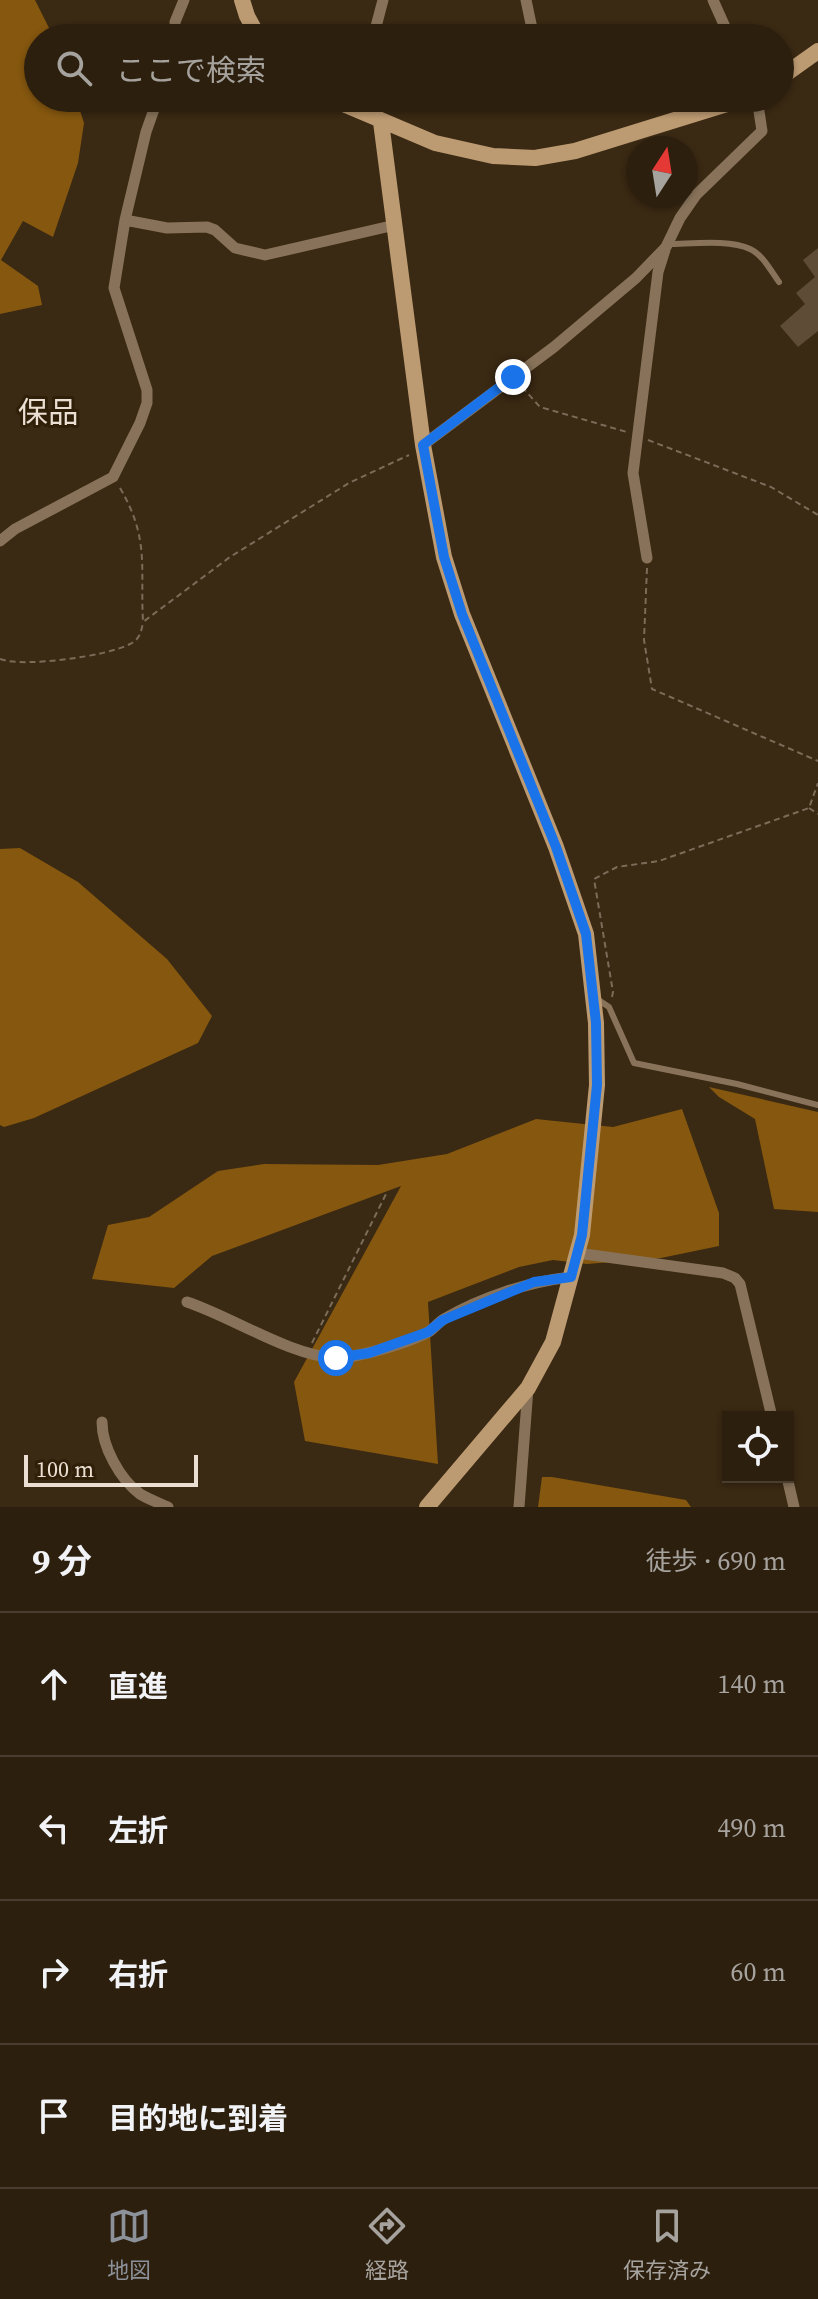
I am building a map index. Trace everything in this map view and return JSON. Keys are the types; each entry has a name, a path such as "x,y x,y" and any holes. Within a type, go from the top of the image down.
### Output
{"street":[{"path":"175,24 184,0"},
{"path":"242,0 251,24"},
{"path":"377,24 383,0"},
{"path":"526,0 531,24"},
{"path":"713,0 724,24"},
{"path":"794,68 818,51"},
{"path":"0,541 15,529 113,477 147,403 147,390 114,288 125,220 153,112"},
{"path":"359,112 435,143 493,156 535,158 575,151 701,112"},
{"path":"376,112 381,122 423,445 444,557 462,614 556,847 586,934 593,997 597,1085 589,1180 577,1253 553,1342 528,1388 427,1507"},
{"path":"647,558 633,473 658,272 680,218 696,195 762,131 759,112"},
{"path":"125,220 167,228 207,227 235,248 265,255 395,225"},
{"path":"423,445 554,347 636,278 667,246"},
{"path":"577,1253 723,1273 735,1278 740,1284 771,1411"},
{"path":"187,1302 308,1352 336,1358 369,1353 428,1332 443,1320 534,1282 571,1277"},
{"path":"519,1507 528,1388"},
{"path":"102,1422 102,1433 111,1457 123,1476 139,1493 168,1507"},
{"path":"788,1483 794,1507"}],"lane":[{"path":"667,246 734,245 751,249 762,258 779,282"},
{"path":"593,997 609,1007 634,1063 818,1105"}],"path":[{"path":"513,377 540,407 636,435 771,487 818,515"},
{"path":"143,622 230,557 349,483 407,456 423,445"},
{"path":"0,659 42,664 130,644 140,636 144,563 139,528 113,477"},
{"path":"647,558 644,640 652,689 818,761"},
{"path":"809,808 818,783"},
{"path":"809,808 818,814"},
{"path":"609,1007 613,992 594,879 617,867 659,861 809,808"},
{"path":"308,1352 386,1194"}],"shaded area":[{"path":"0,0 35,0 47,24 24,24 24,112 80,112 84,123 78,163 53,237 23,221 1,260 38,286 42,305 0,314"},
{"path":"20,848 78,882 167,959 212,1016 198,1043 34,1118 4,1127 0,1125 0,849"},
{"path":"709,1087 818,1112 818,1212 774,1209 755,1119 719,1097"},
{"path":"682,1109 719,1213 719,1246 661,1258 587,1264 553,1260 519,1267 428,1302 438,1464 305,1441 294,1382 401,1186 212,1256 174,1288 92,1279 108,1225 149,1217 218,1171 264,1164 378,1165 447,1154 536,1119 613,1127"},
{"path":"542,1477 686,1500 691,1507 538,1507"}],"building":[{"path":"818,248 818,331 798,347 780,326 805,304 796,293 815,277 803,260"}],"district":[{"name":"保品","path":"48,413"}],"route":[{"path":"336,1358 369,1353 428,1332 443,1320 534,1282 571,1277 582,1235 597,1085 596,1023 586,934 556,847 462,614 444,557 423,445 513,377"}]}
